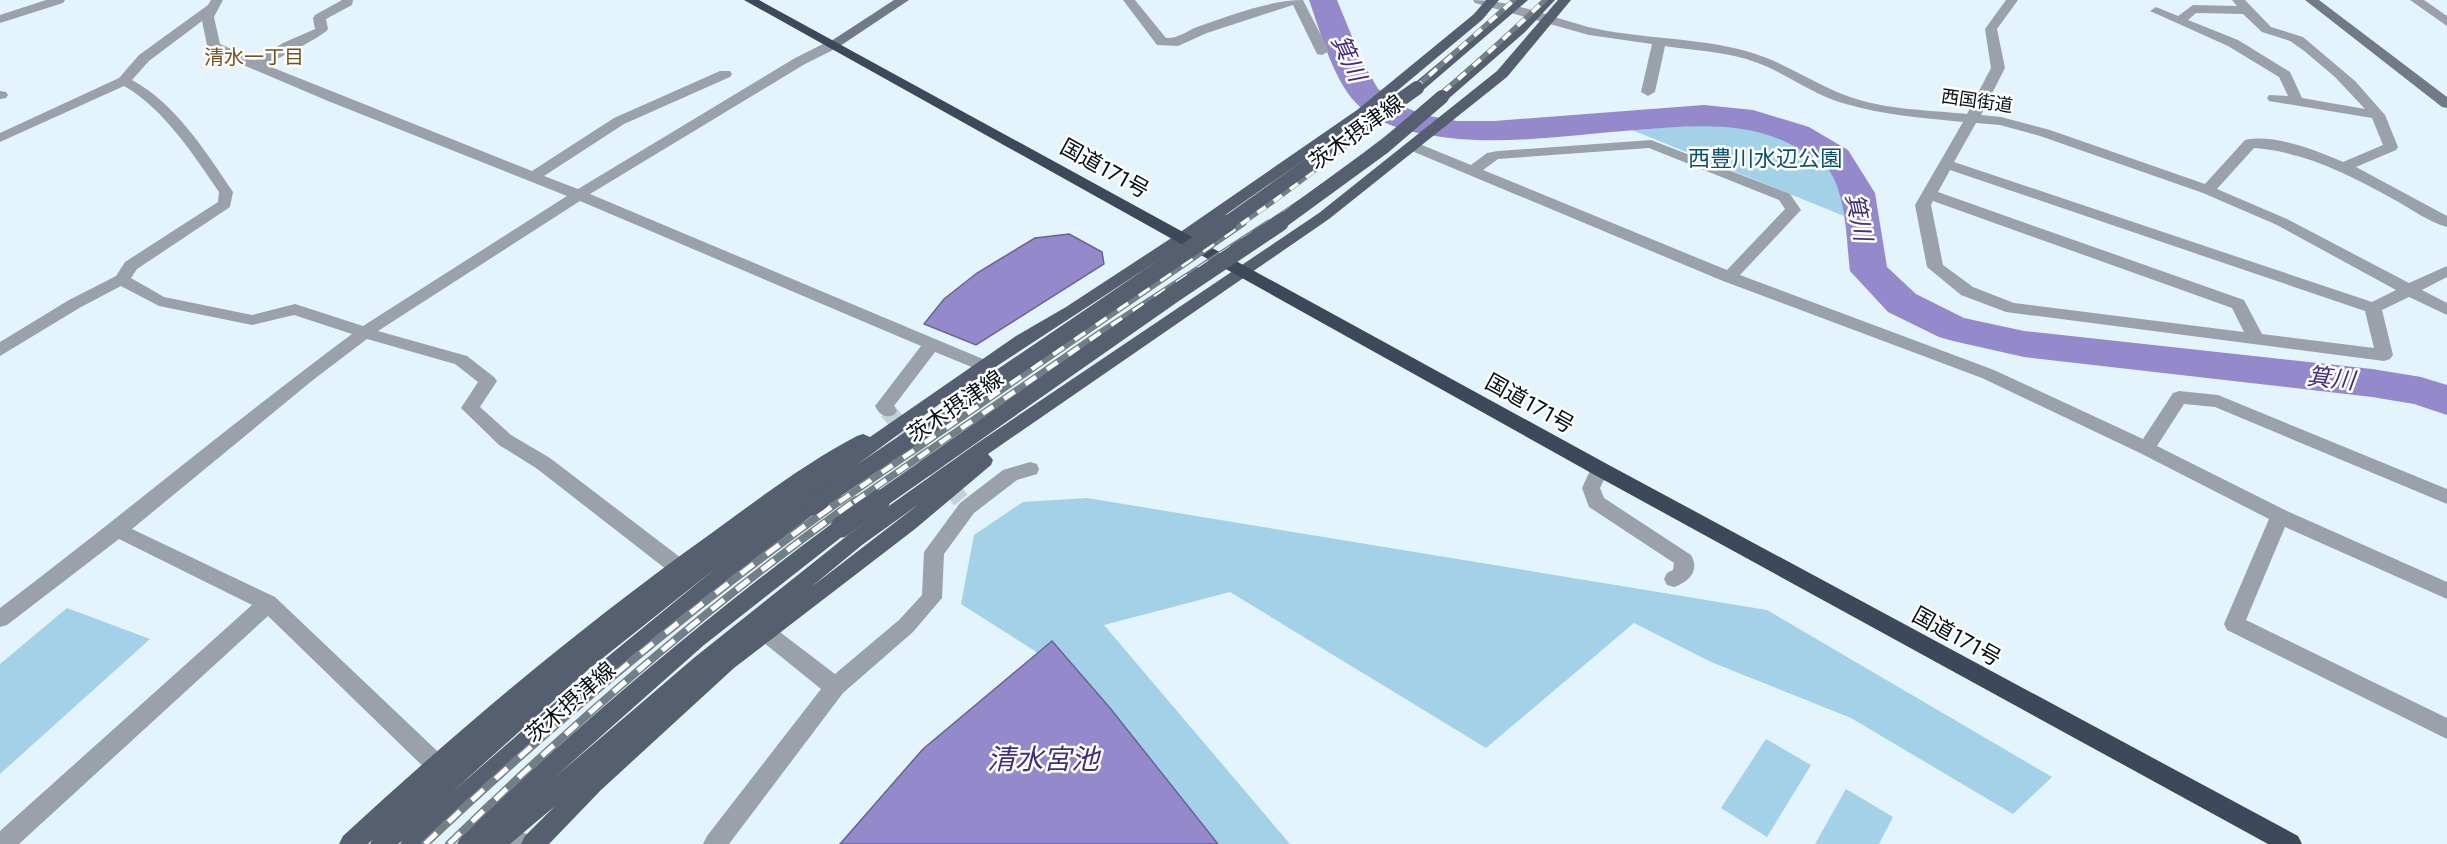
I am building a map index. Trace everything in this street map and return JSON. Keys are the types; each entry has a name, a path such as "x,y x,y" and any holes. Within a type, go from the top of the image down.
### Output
{"highway":[{"name":"国道171号","path":"750,0 1600,470 2290,844"}],"main road":[{"name":"茨木摂津線","path":"469,844 528,787 685,648 842,527 1174,294 1307,205 1385,146 1549,0"},
{"path":"491,844 512,829 770,606 855,540 1002,435 1324,216 1453,115 1502,74 1565,0"},
{"path":"382,844 468,762 638,617 699,570 939,396 1034,332 1072,311 1182,238 1362,112 1395,88 1478,17 1488,1"},
{"name":"茨木摂津線","path":"412,844 613,664 761,543 922,428 1258,201 1417,88 1517,5"},
{"path":"351,844 440,769 562,658 678,567 822,463 939,396"},
{"path":"524,843 657,724 765,632 908,524 960,480 1000,445 1002,435"}],"street":[{"path":"0,19 59,0"},
{"path":"0,619 117,530 298,383 418,296 579,195 800,61 832,45 903,0"},
{"path":"1129,0 1162,42 1173,44 1202,30 1297,0 1322,51"},
{"path":"2012,0 1991,29 1998,68 1923,205 1935,267 1967,291 2012,308 2384,355 2373,308"},
{"path":"2311,0 2447,104"},
{"path":"2416,0 2447,22"},
{"name":"西国街道","path":"1488,1 1517,5 1533,16 1589,31 1741,54 1768,62 1817,89 1848,101 1887,110 2001,121 2045,133 2208,190 2282,222 2447,310"},
{"path":"218,2 208,17 214,45 220,50 579,195 984,366"},
{"path":"0,138 124,81 144,58 218,2"},
{"path":"256,66 288,46 320,32 322,29 319,18 348,2"},
{"path":"2180,21 2193,9 2242,5 2271,32 2288,34 2297,39 2341,78 2378,115 2385,139 2391,147 2342,168"},
{"path":"2156,11 2233,43 2286,75 2297,102"},
{"path":"1648,92 1659,42"},
{"path":"533,177 619,121 725,74"},
{"path":"0,350 48,319 122,280 132,266 225,204 226,192 163,111 136,86 124,81"},
{"path":"2274,98 2378,115"},
{"path":"1416,142 1473,171 1729,277 1988,374 2146,448 2280,516 2447,591"},
{"path":"2208,190 2250,143 2272,143 2300,150 2342,168 2447,222"},
{"path":"1473,171 1492,156 1504,154 1651,144 1785,197 1793,210 1729,277"},
{"path":"1946,164 2373,308 2447,271"},
{"path":"1929,194 2238,304 2256,339"},
{"path":"122,280 159,301 252,320 296,309 366,333 461,360 488,381 470,408 505,440 543,463 678,567"},
{"path":"888,411 884,406 931,345"},
{"path":"2146,448 2179,397 2218,401 2447,497"},
{"path":"715,844 835,687 906,626 932,598 934,552 964,504 1010,475 1030,469"},
{"path":"1600,470 1591,488 1596,502 1684,560 1683,574 1674,579"},
{"path":"2280,516 2234,624 2447,729"},
{"path":"117,530 268,603 440,769"},
{"path":"2,844 268,603"},
{"path":"765,632 835,687"}],"green space":[{"name":"西豊川水辺公園","path":"1719,124 1763,132 1832,160 1841,186 1844,216 1632,130"},
{"path":"1087,498 1767,610 2052,777 2013,814 1851,718 1711,662 1634,623 1486,748 1230,592 1104,625 1290,844 1196,844 1035,651 961,604 974,535 1023,502"},
{"path":"67,608 150,639 0,774 0,664"},
{"path":"1766,739 1811,765 1767,837 1721,808"},
{"path":"1846,789 1893,817 1879,844 1815,844"}],"water":[{"path":"1069,234 1102,252 1104,264 976,345 924,324 944,299 977,273 1035,238"},
{"name":"清水宮池","path":"1052,641 1110,708 1218,844 840,844 923,749"}],"waterway":[{"name":"箕川","path":"1323,0 1347,61 1367,96 1391,113 1416,123 1457,131 1494,131 1704,115 1753,120 1797,134 1836,157 1858,193 1869,271 1902,303 1953,328 2024,344 2372,383 2421,391 2447,401"}],"tunnel":[{"path":"888,411 961,500"},
{"path":"459,786 504,828"}],"railway":[{"path":"1241,224 1347,145 1514,0"},
{"path":"1267,224 1341,173 1411,119 1545,0"},
{"path":"839,502 1243,223"},
{"path":"854,502 1100,333 1269,223"},
{"path":"425,844 627,664 732,580 841,500"},
{"path":"449,844 546,752 646,664 749,580 856,500"}],"district":[{"name":"清水一丁目","path":"254,57"}]}
